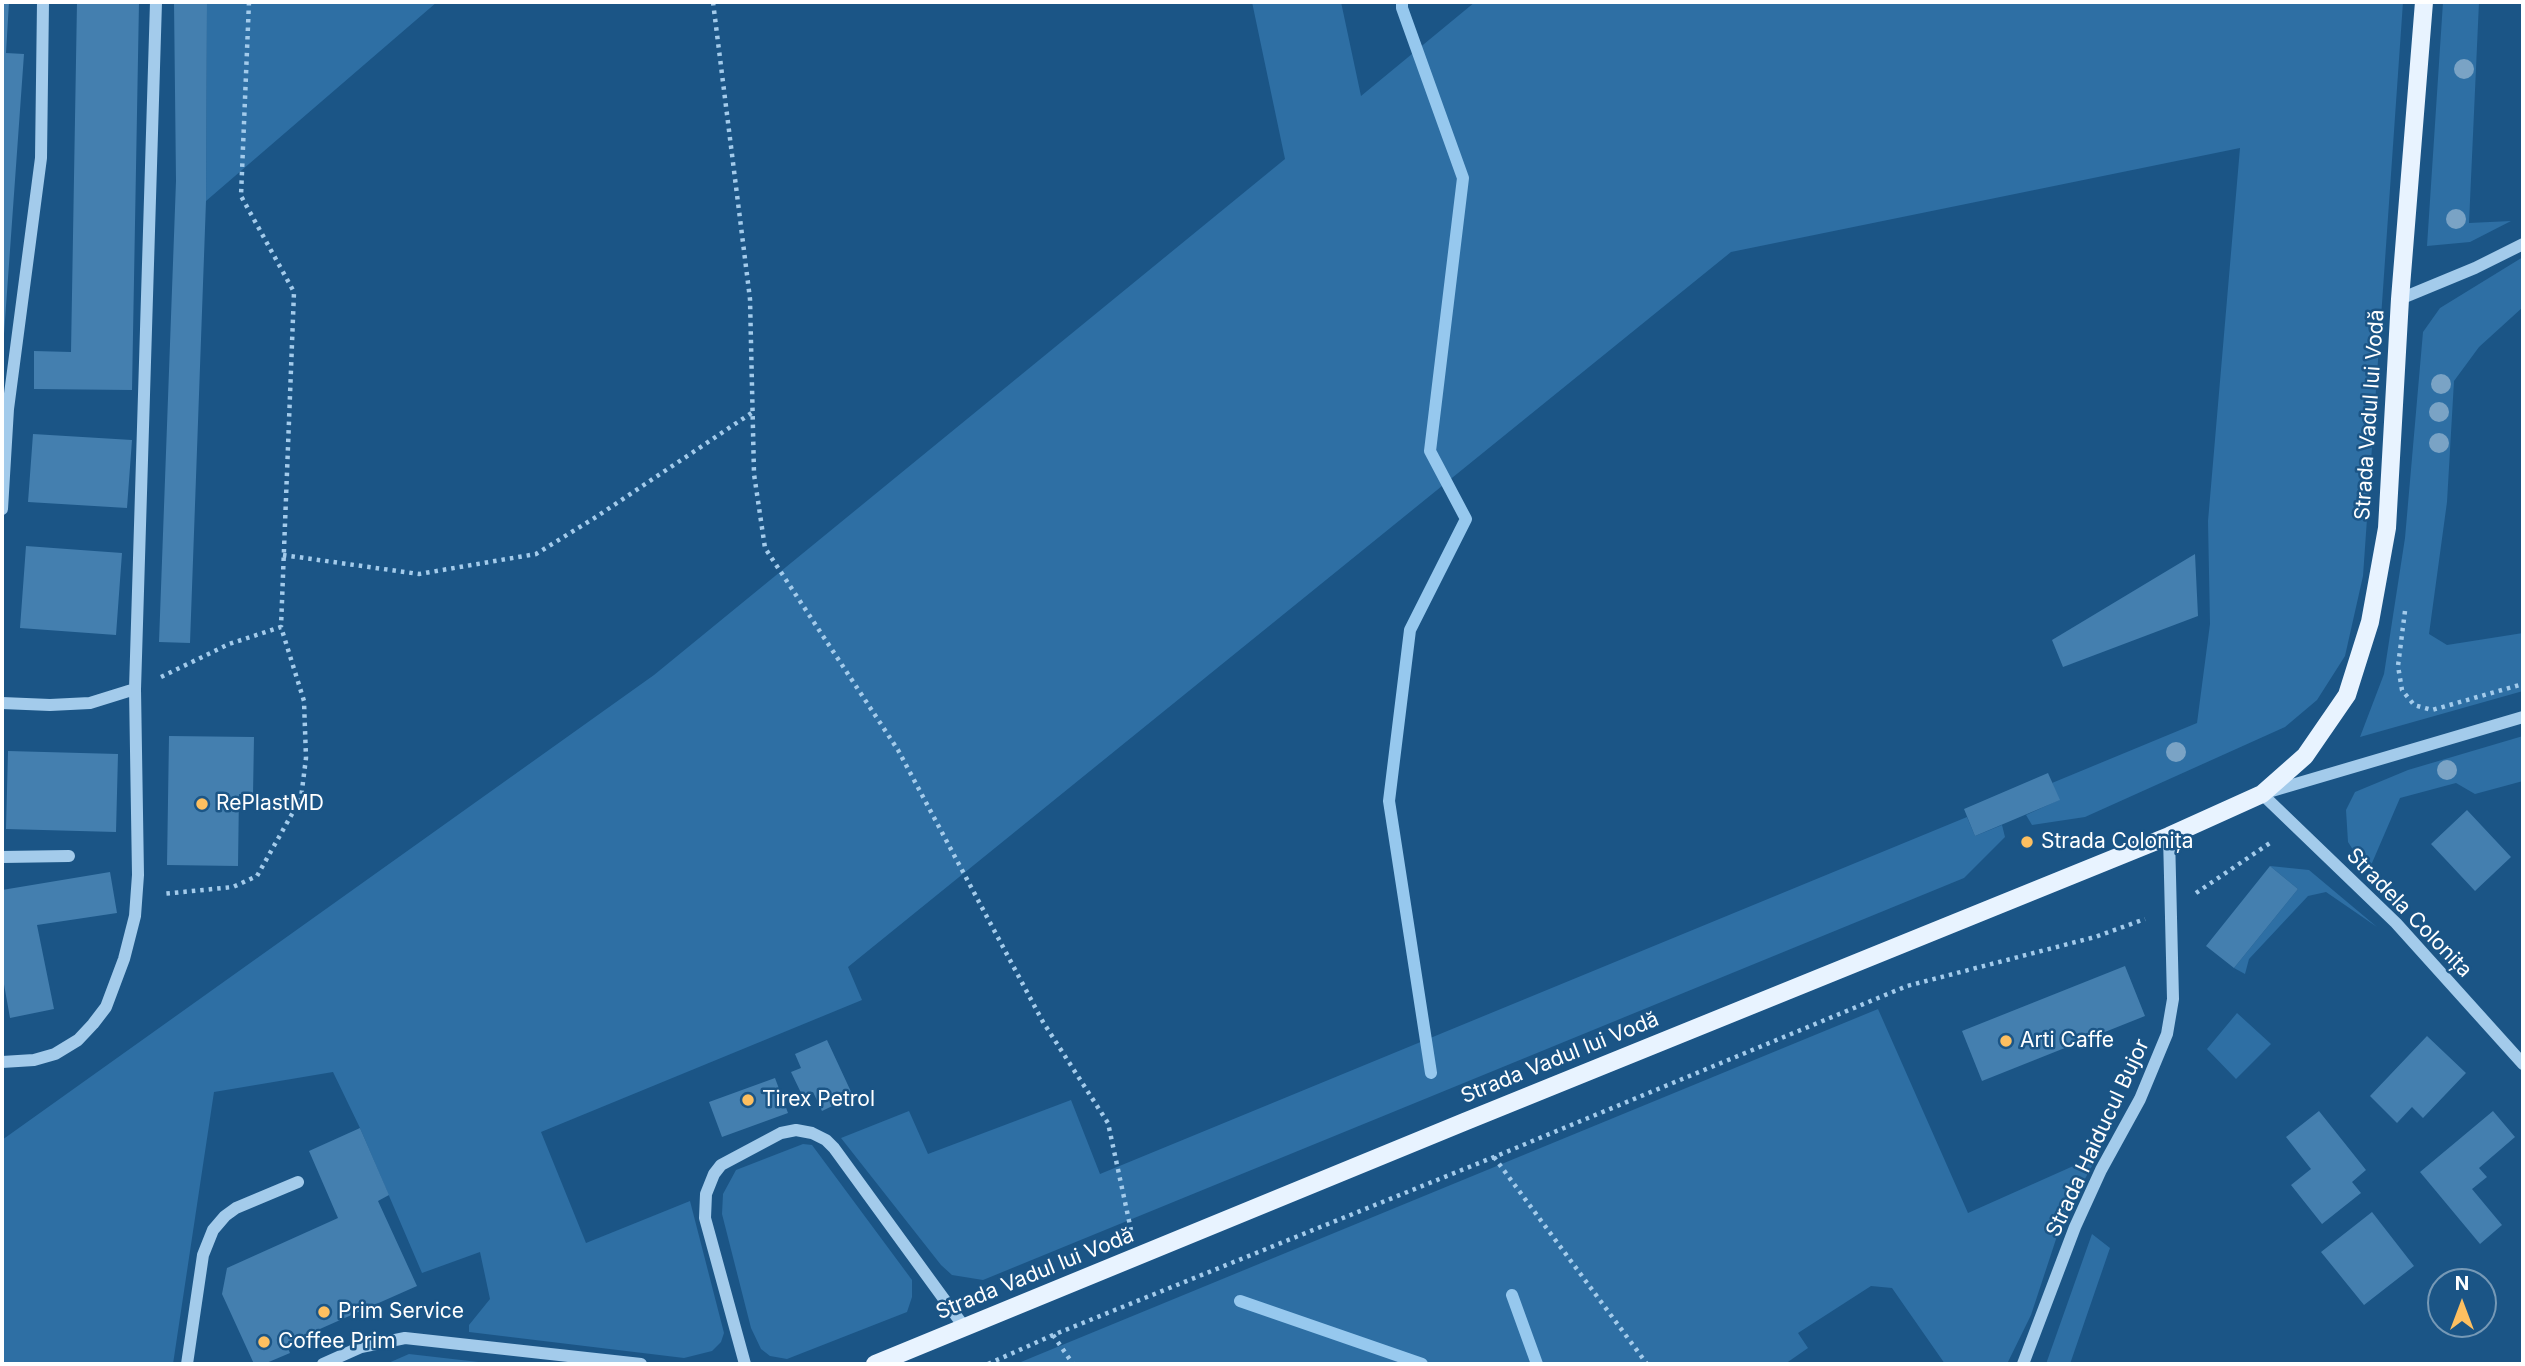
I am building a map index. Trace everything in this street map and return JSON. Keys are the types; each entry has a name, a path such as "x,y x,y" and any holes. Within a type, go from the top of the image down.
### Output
{"main road":[{"name":"Strada Vadul lui Vodă","path":"875,1364 2169,836 2262,794 2305,756 2347,695 2370,622 2386,528 2400,299 2424,2"}],"street":[{"path":"2,509 8,409 41,158 43,2"},
{"path":"2,1062 34,1060 55,1055 78,1040 93,1024 106,1007 124,959 135,916 138,875 135,689 156,2"},
{"path":"2400,299 2475,268 2523,244"},
{"path":"2,703 90,703 135,689"},
{"name":"Strada Vadul lui Vodă","path":"2262,794 2523,717"},
{"name":"Stradela Colonița","path":"2262,794 2396,923 2523,1064"},
{"name":"Strada Haiducul Bujor","path":"2023,1364 2075,1227 2101,1170 2140,1099 2167,1034 2173,999 2169,836"},
{"path":"2,857 69,856"},
{"path":"745,1364 705,1218 706,1194 721,1165 789,1132 812,1133 826,1140 834,1148 965,1328"},
{"path":"187,1364 203,1255 213,1230 236,1208 298,1182"},
{"path":"323,1364 361,1347 405,1338 641,1364"}],"path":[{"path":"136,897 233,887 257,876 301,798 306,758 304,701 281,627 294,292 241,196 249,2"},
{"path":"713,2 750,299 754,474 765,548 898,750 1043,1022 1108,1123 1136,1258"},
{"path":"283,555 419,574 536,554 753,412"},
{"path":"2406,602 2398,666 2402,690 2414,705 2432,710 2523,684"},
{"path":"135,689 229,644 281,627"},
{"path":"988,1364 1907,986 2095,937 2172,910"},
{"path":"1494,1157 1647,1364"},
{"path":"1053,1335 1073,1364"}],"shaded area":[{"path":"207,2 437,2 206,201"},
{"path":"1252,2 1341,2 1361,96 1475,2 2403,2 2363,576 2345,656 2317,700 2285,727 2085,817 2032,825 2026,815 2059,800 2052,783 2197,723 2210,624 2208,521 2240,148 1731,252 848,967 862,1000 541,1132 586,1243 690,1201 724,1333 721,1342 712,1351 684,1358 469,1332 469,1325 490,1299 480,1252 422,1273 333,1072 214,1092 173,1364 2,1364 2,1140 654,675 1285,159"},
{"path":"2443,2 2479,2 2469,223 2511,221 2470,242 2427,246"},
{"path":"2523,257 2523,307 2479,347 2454,381 2447,502 2429,634 2447,645 2523,633 2523,691 2360,737 2384,674 2405,538 2423,332 2440,308"},
{"path":"2523,736 2523,781 2475,794 2456,783 2400,798 2372,863 2366,870 2348,842 2346,810 2355,792 2408,770"},
{"path":"1967,817 1975,836 2002,825 2005,837 1964,878 983,1280 952,1275 941,1265 841,1138 909,1111 928,1154 1071,1100 1100,1174"},
{"path":"2270,866 2309,870 2377,927 2326,892 2308,896 2249,959 2245,974 2234,968 2298,889"},
{"path":"1878,1009 1968,1213 2098,1155 2062,1221 2031,1315 2007,1364 1945,1364 1892,1288 1871,1286 1798,1333 1808,1348 1785,1364 1016,1364"},
{"path":"2237,1013 2271,1044 2236,1079 2207,1049"},
{"path":"803,1144 812,1145 912,1280 912,1297 907,1312 787,1359 770,1356 761,1349 751,1328 722,1214 723,1194 736,1170"},
{"path":"2092,1234 2110,1248 2070,1364 2046,1364"},
{"path":"409,1354 496,1364 386,1364"}],"building":[{"path":"2,2 9,2 6,53 24,54 4,334 2,334"},
{"path":"77,2 139,2 132,390 34,389 34,351 71,352"},
{"path":"174,2 207,2 206,201 190,643 159,642 176,181"},
{"path":"33,434 132,440 127,508 28,502"},
{"path":"26,546 122,553 116,635 20,628"},
{"path":"2195,554 2198,616 2063,667 2052,640"},
{"path":"169,736 254,737 253,794 239,794 238,866 167,865"},
{"path":"8,751 118,754 116,832 6,829"},
{"path":"2048,773 2060,800 1975,836 1964,809"},
{"path":"2467,810 2511,857 2475,891 2431,844"},
{"path":"2270,866 2298,889 2234,968 2206,946"},
{"path":"110,872 117,913 37,925 54,1009 10,1018 2,973 2,890"},
{"path":"2125,966 2145,1016 1982,1081 1962,1031"},
{"path":"2427,1036 2466,1073 2423,1118 2412,1107 2397,1123 2370,1096"},
{"path":"827,1040 853,1096 822,1111 813,1092 803,1097 791,1072 801,1068 795,1054"},
{"path":"775,1078 788,1113 722,1137 709,1102"},
{"path":"2319,1111 2366,1170 2352,1182 2361,1193 2322,1224 2291,1185 2311,1169 2286,1137"},
{"path":"2493,1111 2515,1137 2479,1168 2487,1177 2472,1189 2502,1225 2480,1244 2420,1172"},
{"path":"360,1128 389,1195 378,1201 417,1286 286,1344 290,1353 264,1364 254,1364 222,1294 227,1268 338,1218 309,1151"},
{"path":"2372,1212 2414,1266 2364,1305 2321,1252"}],"waterway":[{"path":"1402,2 1463,178 1430,451 1466,519 1410,630 1389,801 1431,1073"},
{"path":"1512,1295 1537,1364"},
{"path":"1240,1301 1422,1364"}],"place":[{"name":"RePlastMD","path":"202,804"},
{"name":"Strada Colonița","path":"2027,842"},
{"name":"Arti Caffe","path":"2006,1041"},
{"name":"Tirex Petrol","path":"748,1100"},
{"name":"Prim Service","path":"324,1312"},
{"name":"Coffee Prim","path":"264,1342"}]}
